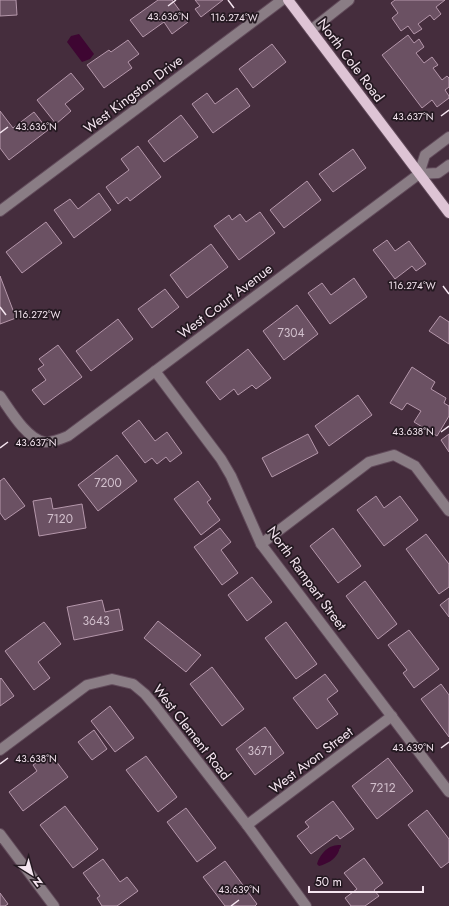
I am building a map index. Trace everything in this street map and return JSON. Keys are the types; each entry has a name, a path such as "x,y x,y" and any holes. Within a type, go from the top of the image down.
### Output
{"main road":[{"name":"North Cole Road","path":"288,0 449,213"}],"street":[{"name":"West Kingston Drive","path":"0,211 282,0"},
{"path":"311,30 338,3 349,0"},
{"path":"449,137 424,155 419,174 438,173 449,165"},
{"name":"West Court Avenue","path":"0,396 26,430 34,437 44,442 57,441 68,436 419,174"},
{"name":"North Rampart Street","path":"155,371 221,459 231,476 262,544 449,792"},
{"path":"262,544 369,462 394,455 415,466 449,512"},
{"name":"West Clement Road","path":"0,750 87,685 112,679 134,684 145,694 247,825 306,906"},
{"name":"West Avon Street","path":"247,825 392,716"},
{"path":"0,834 54,906"}],"shaded area":[{"path":"79,34 94,54 90,59 82,62 67,42 71,36"},
{"path":"341,845 338,853 332,860 319,866 317,864 327,849"}],"building":[{"path":"0,0 16,0 17,15 0,16"},
{"path":"158,0 172,0 188,22 172,34 164,22 143,37 130,20"},
{"path":"195,0 223,0 201,17 195,9 200,6"},
{"path":"395,0 445,0 436,7 441,14 434,20 430,15 418,24 422,29 414,34 408,26 401,31 392,18 398,13 391,3"},
{"path":"408,35 414,43 419,39 424,47 416,53 424,63 432,57 438,65 433,68 442,80 447,76 449,78 449,87 445,90 449,98 437,107 432,100 422,108 382,55"},
{"path":"128,40 139,54 128,62 132,68 104,88 87,65 109,50 111,52"},
{"path":"272,44 286,62 253,88 239,69"},
{"path":"71,73 84,89 65,104 71,111 56,124 37,100"},
{"path":"237,88 250,106 213,133 192,104 207,93 215,104"},
{"path":"0,111 13,128 34,112 48,130 9,160 0,148"},
{"path":"181,115 198,137 164,162 148,141"},
{"path":"138,146 161,177 130,201 127,197 118,204 106,187 129,170 121,159"},
{"path":"353,149 366,168 333,192 319,174"},
{"path":"307,181 321,200 284,228 270,210"},
{"path":"99,193 111,210 74,238 54,210 70,199 78,209"},
{"path":"260,212 275,233 239,260 214,226 229,215 232,220 240,214 246,222"},
{"path":"46,222 62,243 22,273 6,252"},
{"path":"387,240 395,251 409,241 426,264 416,271 412,266 395,279 373,250"},
{"path":"211,244 228,267 187,298 170,275"},
{"path":"0,276 16,318 0,324"},
{"path":"354,278 367,297 330,324 308,293 322,283 331,295"},
{"path":"165,289 179,307 152,328 138,309"},
{"path":"297,305 318,334 284,360 263,331"},
{"path":"440,316 449,322 449,344 429,331"},
{"path":"118,319 133,339 91,371 76,351"},
{"path":"58,345 82,377 44,405 32,390 46,380 38,369 44,365 39,359"},
{"path":"248,349 271,378 256,389 252,385 238,395 234,389 220,400 206,382"},
{"path":"412,367 435,382 431,389 446,398 444,403 449,406 449,416 437,436 414,422 421,411 407,403 402,410 390,403"},
{"path":"358,395 372,415 329,446 315,426"},
{"path":"139,420 155,441 167,432 182,453 170,462 166,457 157,464 152,458 145,463 122,433"},
{"path":"308,434 318,453 272,477 262,458"},
{"path":"449,434 449,452 441,440"},
{"path":"117,455 137,481 98,511 78,485"},
{"path":"4,478 25,506 5,520 0,513 0,481"},
{"path":"198,481 211,499 207,502 220,520 201,535 174,499"},
{"path":"376,496 384,508 400,496 418,520 384,546 357,510"},
{"path":"51,498 53,509 82,504 86,528 39,536 33,501"},
{"path":"220,528 231,542 221,550 238,573 222,585 194,547"},
{"path":"333,528 361,566 338,583 310,546"},
{"path":"426,534 449,564 449,587 439,594 406,549"},
{"path":"252,577 272,602 247,621 228,595"},
{"path":"365,581 397,624 378,639 346,596"},
{"path":"449,598 449,617 440,605"},
{"path":"102,600 105,612 119,609 123,630 74,640 67,607"},
{"path":"158,621 201,655 186,672 144,638"},
{"path":"44,622 61,644 38,662 50,678 34,690 5,651"},
{"path":"286,622 317,664 296,679 265,638"},
{"path":"409,630 439,669 414,688 403,673 407,670 388,645"},
{"path":"212,667 244,709 222,726 190,684"},
{"path":"325,674 338,691 327,699 338,714 317,729 293,698"},
{"path":"1,678 14,696 0,706 0,679"},
{"path":"441,684 449,695 449,737 421,699"},
{"path":"110,706 134,738 115,752 91,721"},
{"path":"265,727 284,753 255,775 236,749"},
{"path":"94,730 107,749 92,760 78,742"},
{"path":"50,753 68,777 23,811 9,792 37,771 33,765"},
{"path":"146,756 177,797 158,812 126,770"},
{"path":"388,758 413,791 377,819 352,786"},
{"path":"333,801 354,829 340,839 337,835 311,854 297,836 309,827 305,822"},
{"path":"65,806 98,849 73,868 40,825"},
{"path":"186,808 216,848 197,862 167,822"},
{"path":"427,810 449,839 449,862 441,868 408,825"},
{"path":"364,858 383,883 374,890 379,896 365,906 351,906 345,898 357,889 344,873"},
{"path":"103,859 120,882 127,877 138,891 117,906 102,906 97,898 100,896 83,873"},
{"path":"225,861 257,904 255,906 225,906 203,877"},
{"path":"0,893 8,904 5,906 0,906"}]}
